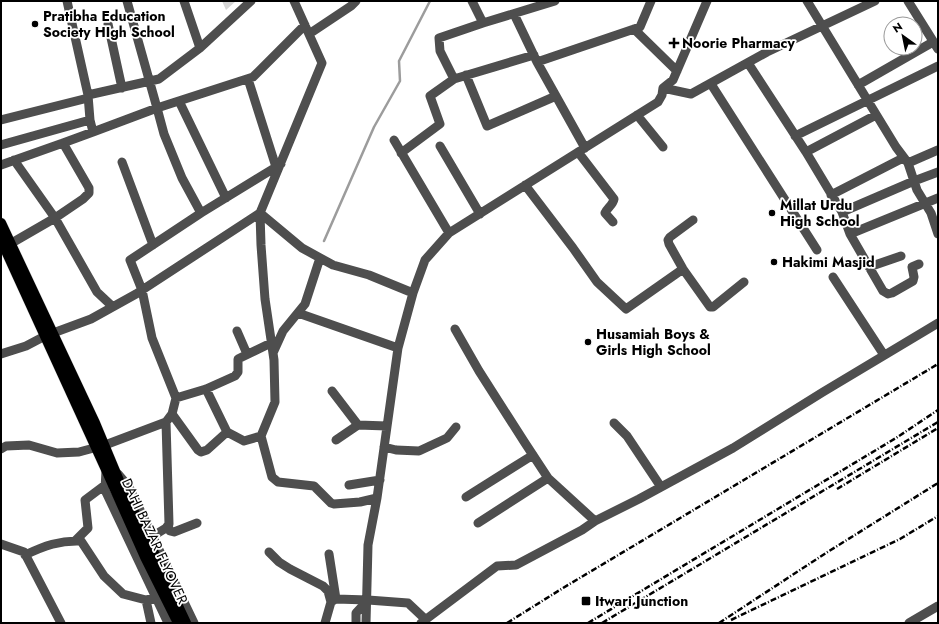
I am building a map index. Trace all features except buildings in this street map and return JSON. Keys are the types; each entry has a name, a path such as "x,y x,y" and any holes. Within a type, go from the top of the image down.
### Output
{"main road":[{"name":"DAHI BAZAR FLYOVER","path":"1,223 6,242 111,470 113,485 145,557 178,623"},
{"name":"DAHI BAZAR FLYOVER","path":"113,485 171,588 186,623"}],"street":[{"path":"66,1 88,97 90,120 93,132"},
{"path":"127,1 164,134 182,178 201,213"},
{"path":"184,1 200,48"},
{"path":"1,120 159,79 200,48 251,1"},
{"path":"294,1 322,63 278,165 260,213 265,299 274,360 275,402 261,436 272,477 278,482 314,486 334,504 360,502 377,498"},
{"path":"309,34 351,6 356,1"},
{"path":"472,1 484,23"},
{"path":"454,79 440,51 439,38 555,1"},
{"path":"401,152 440,124 430,96 454,79 536,58 640,27 650,1"},
{"path":"366,623 368,600 368,545 380,480 398,348 413,293 425,260 449,233 658,102 662,95 663,88 673,80 707,1"},
{"path":"807,1 876,115 906,160 917,190 931,214 938,234"},
{"path":"663,88 691,94 767,52 875,1"},
{"path":"858,84 936,46 908,1"},
{"path":"514,14 582,150 614,200 605,211 613,222"},
{"path":"108,24 122,88"},
{"path":"1,165 63,144 157,108 253,77 305,25"},
{"path":"634,29 677,71"},
{"path":"748,63 796,136 842,212 850,234 883,291 888,294 892,293 913,281 914,277 912,267 919,264"},
{"path":"796,136 938,66"},
{"path":"466,75 487,126 556,96"},
{"path":"248,78 278,165"},
{"path":"711,84 817,250"},
{"path":"178,101 226,198"},
{"path":"637,115 663,147"},
{"path":"806,152 876,115"},
{"path":"1,145 90,120"},
{"path":"394,140 449,233"},
{"path":"6,242 54,218 83,199 89,193 89,188 63,144"},
{"path":"440,146 480,214"},
{"path":"831,195 906,160 938,150"},
{"path":"14,160 54,218 97,292 113,307"},
{"path":"122,162 153,245"},
{"path":"1,449 6,446 30,445 56,453 79,452 166,422 172,414 176,398 152,338 142,290 130,260 278,165"},
{"path":"842,212 938,172"},
{"path":"525,185 597,282 626,308 683,269"},
{"path":"850,234 938,198"},
{"path":"260,213 302,248 333,265 369,275 413,293"},
{"path":"1,354 26,346 49,334 90,319 113,307 142,290 260,213"},
{"path":"694,220 668,240 683,269 710,307 713,307 744,282"},
{"path":"869,267 901,256"},
{"path":"273,353 283,331 305,304 320,258"},
{"path":"834,277 884,355"},
{"path":"298,313 398,348"},
{"path":"334,601 368,600 408,603 423,621 497,566 516,566 582,530 595,521 733,448 822,392 938,323"},
{"path":"455,329 548,478 595,521"},
{"path":"237,331 247,354"},
{"path":"176,398 206,389 235,376 238,372 238,359 271,343"},
{"path":"206,389 226,432 244,441 261,436"},
{"path":"332,390 358,425"},
{"path":"172,414 201,452 207,450 226,432"},
{"path":"166,422 168,526 170,531 174,532 196,523"},
{"path":"614,423 627,436 661,487"},
{"path":"336,440 358,425 387,426"},
{"path":"384,447 396,450 419,451 447,438 456,427"},
{"path":"466,496 533,455"},
{"path":"111,470 113,485"},
{"path":"111,470 129,487 194,623"},
{"path":"478,523 548,478"},
{"path":"349,485 380,480"},
{"path":"75,541 88,528 85,500 113,485"},
{"path":"113,485 105,490 168,623"},
{"path":"153,536 168,526"},
{"path":"25,554 48,545 71,540 81,541 104,576 123,594 146,600 156,598"},
{"path":"1,544 24,552 61,623"},
{"path":"269,552 279,562 323,586 334,601"},
{"path":"325,623 334,601 329,554"},
{"path":"146,600 151,623"},
{"path":"356,623 356,613 368,600"},
{"path":"908,623 938,606"}],"shaded area":[{"path":"222,1 236,1 226,10"}],"waterway":[{"path":"324,241 374,127 400,81 399,61 430,1"}],"railway":[{"path":"507,623 938,364"},
{"path":"588,623 896,438 938,410"},
{"path":"602,623 938,422"},
{"path":"837,489 938,428"},
{"path":"719,623 826,553 938,483"},
{"path":"731,620 900,539 938,516"}],"place":[{"name":"Pratibha Education Society HIgh School","path":"35,24"},
{"name":"Noorie Pharmacy","path":"674,43"},
{"name":"Millat Urdu High School","path":"772,213"},
{"name":"Hakimi Masjid","path":"774,262"},
{"name":"Husamiah Boys & Girls High School","path":"588,342"},
{"name":"Itwari Junction","path":"586,601"}]}
